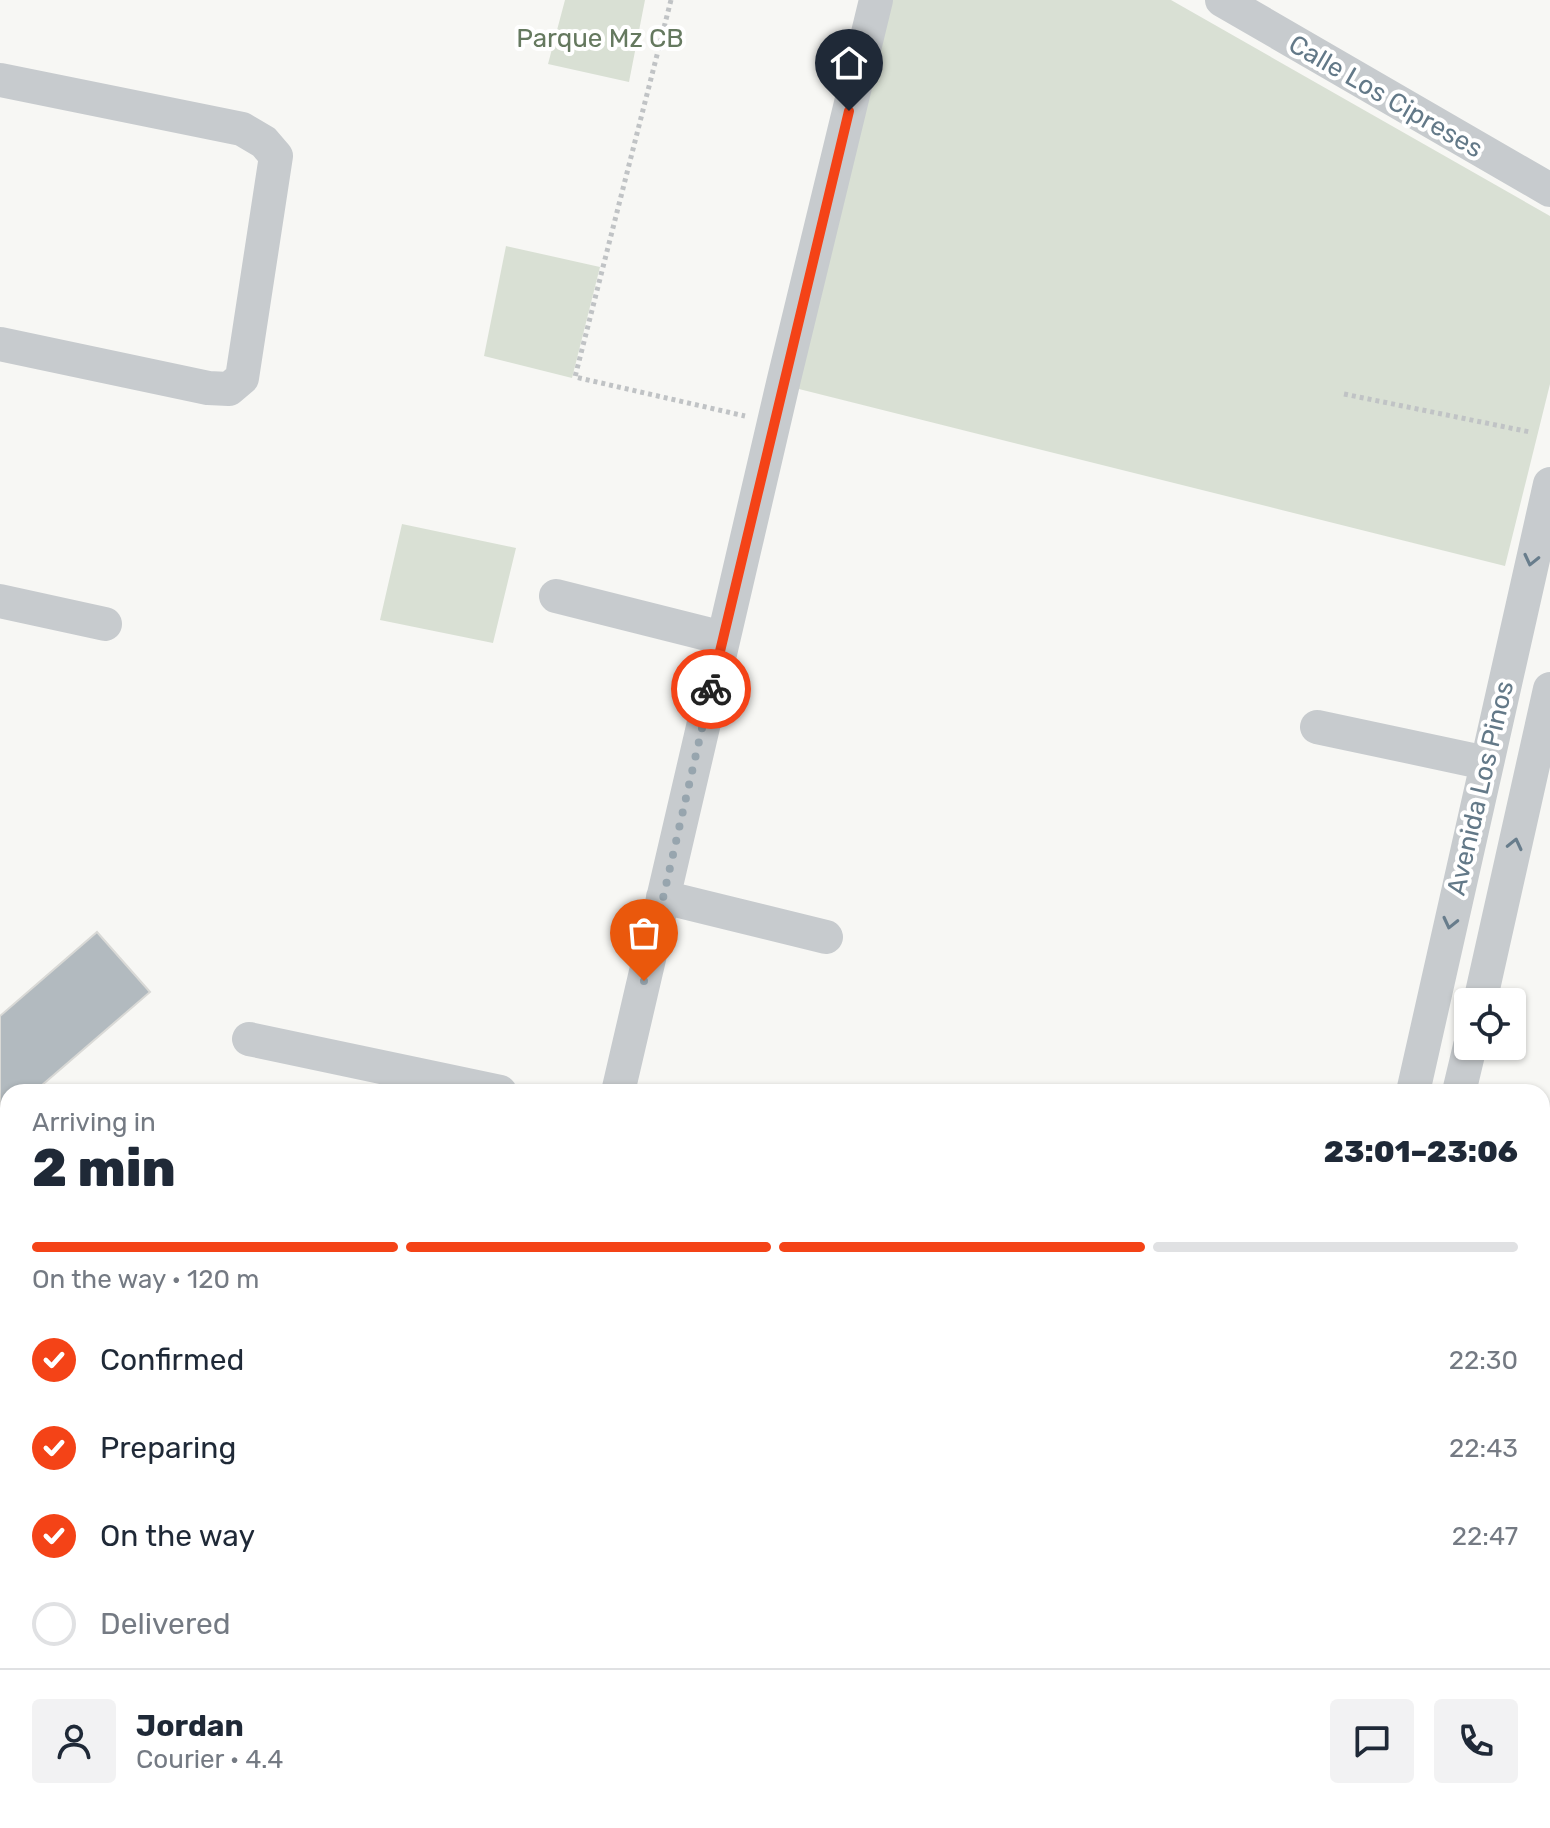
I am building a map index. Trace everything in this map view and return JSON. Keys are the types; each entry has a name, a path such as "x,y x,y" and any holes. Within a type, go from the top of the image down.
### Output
{"street":[{"path":"620,1084 773,423 876,0"},
{"name":"Calle Los Cipreses","path":"1222,0 1550,190"},
{"path":"0,80 242,129 264,142 276,156 242,378 229,389 208,388 0,344"},
{"name":"Avenida Los Pinos","path":"1415,1084 1550,484"},
{"path":"556,596 723,638"},
{"path":"0,601 105,624"},
{"name":"Avenida Los Pinos","path":"1483,988 1550,689"},
{"path":"1317,727 1486,763"},
{"path":"663,897 826,937"},
{"path":"249,1039 462,1084"},
{"path":"1461,1084 1467,1060"}],"path":[{"path":"671,0 575,377 773,423"},
{"path":"1344,394 1530,432"}],"green space":[{"name":"Parque Mz CB","path":"565,0 645,0 629,82 548,64"},
{"path":"882,0 1171,0 1550,216 1550,384 1505,566 791,387"},
{"path":"506,246 600,267 572,378 484,356"},
{"path":"402,524 516,548 493,643 380,620"}],"building":[{"path":"97,932 150,992 43,1084 0,1084 0,1016"}],"way so far":[{"path":"644,981 711,689"}],"route":[{"path":"711,689 849,111"}]}
